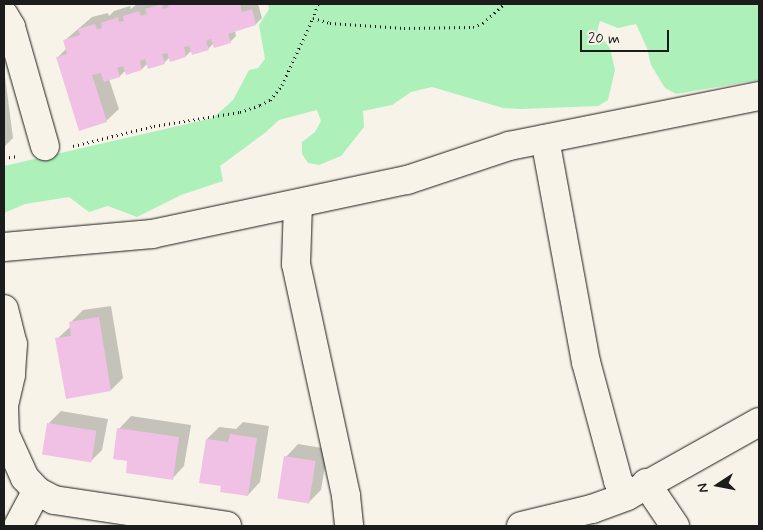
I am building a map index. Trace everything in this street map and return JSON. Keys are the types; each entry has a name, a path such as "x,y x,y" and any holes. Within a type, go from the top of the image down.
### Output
{"street":[{"path":"4,15 12,27 55,147"},
{"path":"4,247 152,234 408,180 509,146 759,96"},
{"path":"545,139 586,362 618,481 637,489 675,526"},
{"path":"298,204 296,264 346,496 349,526"},
{"path":"4,309 12,344 11,375 4,406 5,434 25,478 37,491 54,500 227,526"},
{"path":"521,526 592,509 637,489 759,422"},
{"path":"18,526 37,491"}],"path":[{"path":"55,147 240,112 260,106 270,100 282,86 318,4"},
{"path":"313,18 340,25 462,28 483,23 504,4"}],"green space":[{"path":"268,4 759,4 759,80 676,94 665,88 651,65 647,48 636,24 618,28 600,21 597,32 610,48 615,70 608,100 598,106 503,108 432,87 411,92 392,105 363,111 364,127 341,156 319,165 308,163 302,154 302,142 315,132 321,121 317,110 279,120 220,166 223,181 181,195 137,217 108,206 89,212 69,197 25,204 4,213 4,166 213,118 233,100 249,70 258,68 265,59 259,25 269,9"}],"building":[{"path":"162,4 163,9 169,7 167,4 240,4 242,12 252,9 256,25 228,34 231,43 214,48 211,39 206,41 209,50 192,55 189,46 184,47 186,57 170,62 167,53 162,54 165,64 148,69 145,59 140,61 142,70 126,75 123,66 117,68 120,77 104,82 101,73 92,75 107,122 79,131 56,57 67,54 63,40 80,35 78,29 95,24 97,29 102,28 101,23 118,17 119,22 124,21 123,16 139,11 141,16 147,14 145,9"},
{"path":"99,317 111,391 66,399 55,338 71,336 69,322"},
{"path":"47,423 96,431 91,462 42,455"},
{"path":"117,428 179,437 173,480 126,473 127,461 113,459"},
{"path":"230,434 257,438 248,496 220,492 221,486 199,483 206,439 228,442"},
{"path":"284,456 316,461 309,503 277,498"}]}
